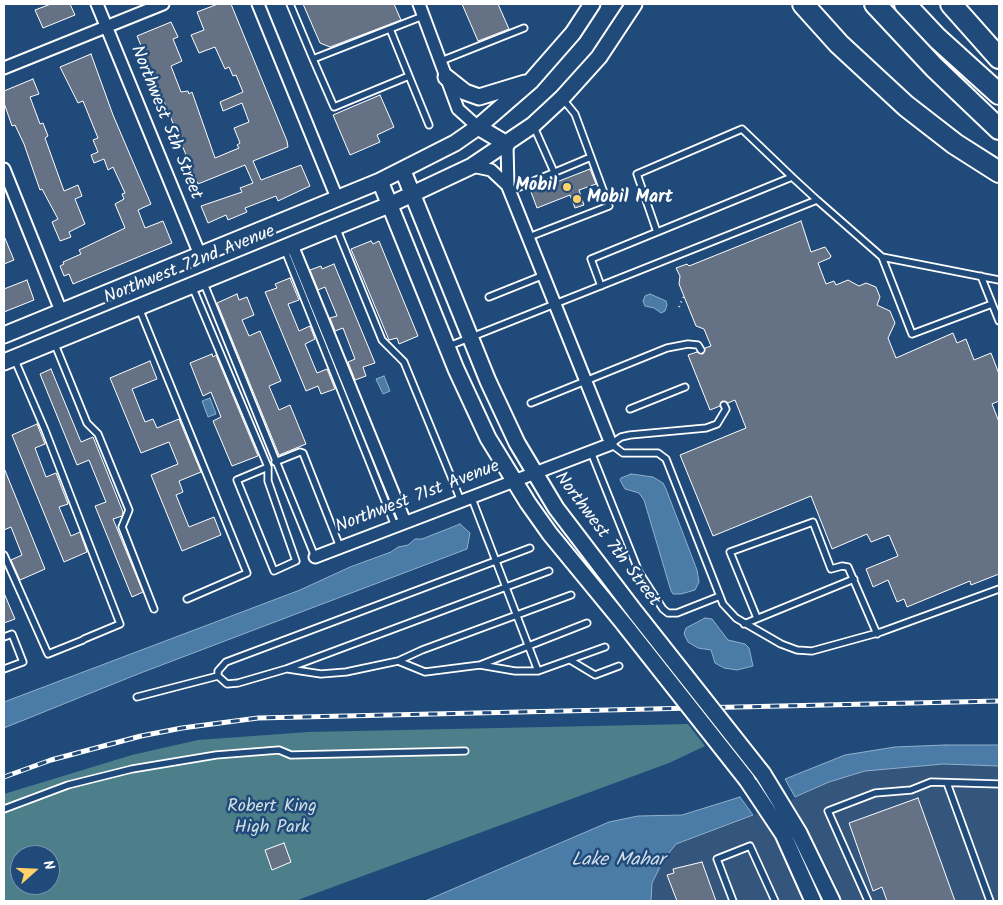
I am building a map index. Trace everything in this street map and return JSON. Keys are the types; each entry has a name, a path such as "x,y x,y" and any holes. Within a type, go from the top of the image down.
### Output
{"highway":[{"path":"804,4 839,44 906,106 955,144 999,172"},
{"path":"875,4 934,67 999,129"},
{"path":"905,4 937,38 999,94"},
{"path":"917,4 980,76"},
{"path":"951,4 999,58"}],"main road":[{"name":"Northwest 72nd Avenue","path":"4,335 403,171 455,143 478,127 532,81 573,33 592,4"},
{"name":"Northwest 72nd Avenue","path":"9,360 390,205 472,166 533,125 562,98 599,57 634,4"},
{"path":"446,77 464,92 479,97 532,81"},
{"path":"478,127 507,144"},
{"name":"Northwest 7th Street","path":"403,171 470,338 505,418 533,473 578,539 763,774 799,833 832,901"},
{"name":"Northwest 7th Street","path":"380,180 471,404 513,480 550,534 624,624 747,780 782,834 814,901"},
{"path":"200,255 201,282"},
{"path":"62,311 72,335"}],"street":[{"name":"Northwest 5th Street","path":"97,4 200,255"},
{"path":"4,68 163,4"},
{"path":"258,4 337,198"},
{"path":"422,7 458,109 478,127"},
{"path":"507,144 506,176 509,189 611,444"},
{"path":"472,166 491,170 500,177 509,189"},
{"path":"4,169 62,311"},
{"path":"288,247 400,524"},
{"name":"Northwest 71st Avenue","path":"315,557 611,444"}],"lane":[{"path":"290,4 334,108 409,76"},
{"path":"314,58 390,29 422,7"},
{"path":"441,62 524,28"},
{"path":"390,29 429,125"},
{"path":"529,237 609,206 574,114 562,98"},
{"path":"533,125 554,172"},
{"path":"657,232 636,174 742,129 817,200 882,257 912,334 992,304"},
{"path":"509,189 591,158"},
{"path":"601,286 591,259 792,177"},
{"path":"447,347 817,200"},
{"path":"336,227 382,340 404,362 496,561 538,671"},
{"path":"882,257 999,280"},
{"path":"489,297 544,275"},
{"path":"982,276 999,321"},
{"path":"201,282 315,557"},
{"path":"201,282 268,467 268,482 296,561 274,571 237,480 268,467"},
{"path":"139,308 247,573 187,599"},
{"path":"54,342 87,424 98,434 129,510 122,527 154,609"},
{"path":"531,403 667,348 688,344 698,345 700,350"},
{"path":"4,555 48,654 120,624 45,430 9,360"},
{"path":"630,408 685,387"},
{"path":"724,404 726,409 717,424 706,428 630,435 621,437 611,444 623,454 658,453 666,459 720,596 728,611 744,624 781,644 804,652 876,634 999,589"},
{"path":"590,451 639,572 663,609 668,613 677,613 720,596"},
{"path":"275,462 300,452 302,453 340,547"},
{"path":"757,618 730,552 814,522 831,569 842,566 848,567 876,634"},
{"path":"218,676 218,671 226,662 530,548"},
{"path":"218,676 227,684 238,683 286,669 549,570"},
{"path":"744,624 854,579"},
{"path":"286,669 321,674 346,672 398,661 422,650 571,594"},
{"path":"398,661 424,672 480,665 587,623"},
{"path":"4,637 12,634 23,662 4,669"},
{"path":"480,665 515,671 538,671 605,647"},
{"path":"570,660 595,675 618,666"},
{"path":"137,697 218,676"},
{"path":"4,809 68,785 132,769 216,754 279,750 291,755 465,751"},
{"path":"868,901 828,811 875,793 911,790 931,782 999,784"},
{"path":"947,783 990,901"},
{"path":"733,901 717,859 750,846 775,901"}],"path":[{"path":"679,307 684,296"}],"shaded area":[{"path":"943,764 999,766 999,901 843,901 829,870 791,800 829,782 865,771"},
{"path":"760,813 776,836 805,901 651,901 652,883 664,859 676,844"}],"green space":[{"name":"Robert King High Park","path":"688,724 705,746 669,763 295,901 4,901 4,794 132,755 198,740 308,732"}],"water":[{"path":"650,294 666,301 665,311 661,313 654,308 645,306 643,301 645,296"},
{"path":"384,376 390,391 383,394 376,379"},
{"path":"210,398 216,414 208,417 202,401"},
{"path":"631,474 653,477 663,483 697,570 699,582 695,590 681,594 673,594 671,591 644,500 639,493 625,489 620,480"},
{"path":"460,524 470,533 467,549 138,674 4,728 4,702 300,590 350,567 391,552 398,547 408,545 415,539 422,539"},
{"path":"705,618 712,619 728,640 745,644 749,648 753,666 737,670 724,668 715,663 711,650 698,648 688,642 684,634 686,628"},
{"path":"999,745 999,766 943,764 865,771 829,782 795,797 785,779 845,755 895,747"},
{"name":"Lake Mahar","path":"740,797 753,815 676,844 664,859 652,883 651,901 425,901 609,822 638,816 682,815"}],"building":[{"path":"51,4 70,4 75,15 43,28 35,10"},
{"path":"218,4 231,4 287,141 288,147 253,161 261,180 301,165 310,186 278,201 276,196 245,208 247,212 228,220 226,215 208,223 201,206 242,192 240,188 253,183 245,165 198,184 137,36 171,22 178,37 173,39 182,61 171,66 181,92 188,91 189,94 192,92 215,158 239,148 237,145 240,143 234,128 249,122 242,103 223,111 220,102 243,92 236,75 233,76 229,67 225,69 215,47 199,53 191,35 204,30 197,12"},
{"path":"303,4 394,4 401,20 330,47 320,43"},
{"path":"462,4 498,4 509,29 478,41"},
{"path":"91,54 113,115 151,204 138,210 145,228 163,221 172,243 73,284 69,274 64,276 60,266 64,264 63,262 81,254 79,250 125,228 115,204 124,199 122,194 125,193 113,167 108,170 104,159 94,163 91,155 98,152 93,140 98,138 83,101 78,103 60,67"},
{"path":"33,79 39,94 30,97 40,124 43,123 48,136 45,138 64,191 78,185 82,196 75,199 85,224 69,232 71,237 60,241 52,222 58,219 42,189 40,190 24,144 15,125 12,126 4,103 4,91"},
{"path":"380,95 394,127 377,135 380,142 350,155 333,115"},
{"name":"Mobil","path":"590,169 596,184 579,190 584,205 575,208 570,195 537,208 531,192"},
{"path":"801,221 811,252 825,247 831,256 818,263 826,284 834,281 836,285 848,280 859,286 866,283 876,287 880,297 877,305 890,311 895,323 888,338 896,358 953,333 957,343 966,339 974,360 991,353 999,374 999,401 992,404 999,422 999,574 971,585 970,581 907,607 904,599 897,602 888,580 873,587 866,569 898,556 889,535 871,542 867,534 832,549 811,496 713,536 680,455 746,428 735,400 728,403 722,401 720,406 710,410 688,355 697,352 703,354 705,348 711,346 704,329 696,326 679,284 680,276 676,268 687,264 689,266"},
{"path":"4,236 14,260 4,264"},
{"path":"371,241 373,244 379,241 418,336 399,344 397,338 389,340 351,249"},
{"path":"334,264 375,363 363,367 366,376 355,380 348,362 355,359 343,328 335,331 330,318 337,316 325,287 318,290 310,270 321,266 322,269"},
{"path":"290,278 299,300 288,304 299,331 310,326 315,339 305,344 317,373 327,369 335,389 321,394 318,386 306,391 265,292 277,288 275,284"},
{"path":"27,280 34,300 4,312 4,289"},
{"path":"237,294 239,300 247,297 254,315 242,320 249,336 260,331 281,381 269,386 279,410 290,405 306,444 279,455 217,303"},
{"path":"212,354 213,357 216,355 258,456 232,466 213,421 221,417 211,392 203,396 190,363"},
{"path":"150,361 157,379 132,389 145,422 153,419 157,428 179,419 201,472 179,481 183,492 176,495 189,527 214,517 221,535 182,551 151,475 178,464 169,442 141,453 110,378"},
{"path":"51,369 81,442 93,437 123,512 122,516 113,519 143,592 132,597 95,506 106,502 89,460 77,465 40,374"},
{"path":"37,424 45,444 35,448 46,477 56,473 68,504 59,507 71,536 80,532 87,552 64,562 12,435"},
{"path":"4,468 45,569 20,580 11,560 22,555 11,527 4,530"},
{"path":"4,593 15,619 4,623"},
{"path":"918,798 955,901 887,901 882,887 873,891 849,823"},
{"path":"284,843 291,862 272,870 265,850"},
{"path":"702,862 716,901 677,901 667,875 674,873 673,869"}],"railway":[{"path":"4,777 51,760 141,736 182,728 258,718 999,701"}],"place":[{"name":"Mobil","path":"567,187"},
{"name":"Mobil Mart","path":"577,199"}]}
